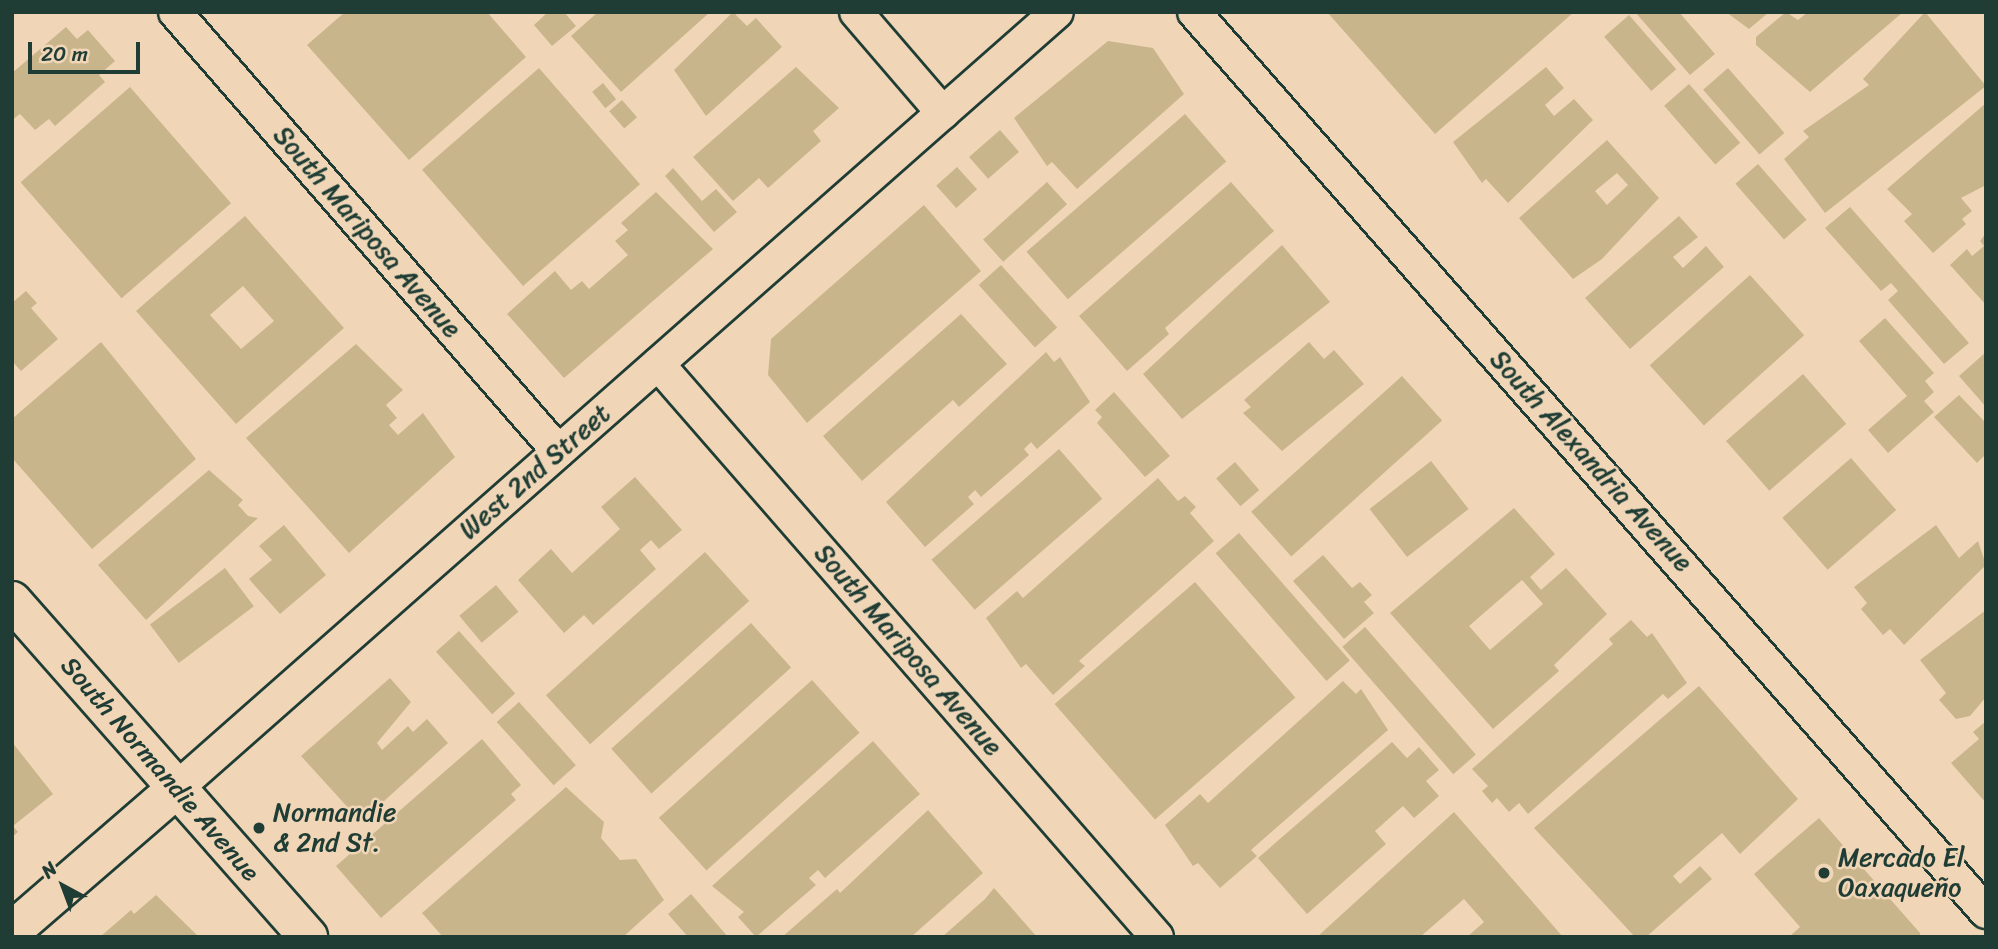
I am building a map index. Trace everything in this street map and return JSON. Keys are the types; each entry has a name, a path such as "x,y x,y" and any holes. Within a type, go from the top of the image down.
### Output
{"main road":[{"name":"South Normandie Avenue","path":"12,601 308,937"},
{"name":"West 2nd Street","path":"12,930 177,788"}],"street":[{"name":"South Mariposa Avenue","path":"175,12 558,451"},
{"path":"856,12 943,113"},
{"name":"West 2nd Street","path":"177,788 1057,12"},
{"name":"South Alexandria Avenue","path":"1194,12 1986,912"},
{"name":"South Mariposa Avenue","path":"658,364 1157,937"}],"building":[{"path":"345,12 487,12 526,57 409,160 307,45"},
{"path":"548,12 564,12 576,26 552,46 534,25"},
{"path":"598,12 710,12 621,92 571,36"},
{"path":"733,12 747,26 756,18 782,47 706,116 674,70"},
{"path":"1327,12 1574,12 1435,134"},
{"path":"1635,12 1679,12 1715,54 1690,75"},
{"path":"1726,12 1769,12 1749,29"},
{"path":"1786,12 1798,20 1808,12 1903,12 1810,92 1756,45 1756,37"},
{"path":"1925,12 1986,86 1825,213 1784,159 1809,137 1803,131 1869,85 1863,79"},
{"path":"1629,15 1676,69 1651,91 1604,37"},
{"path":"66,27 77,39 88,30 115,61 99,75 105,82 55,126 49,119 35,130 20,114 12,120 12,73"},
{"path":"1108,41 1153,48 1184,94 1077,189 1052,162 1047,166 1014,118"},
{"path":"796,67 839,108 813,131 821,141 768,188 759,178 733,201 693,157"},
{"path":"1546,67 1564,88 1545,105 1554,116 1574,99 1593,120 1508,203 1486,179 1482,183 1453,142"},
{"path":"539,68 640,184 523,286 422,170"},
{"path":"1728,68 1784,133 1760,155 1703,90"},
{"path":"603,83 616,99 605,108 592,92"},
{"path":"1689,84 1740,143 1715,165 1664,106"},
{"path":"130,87 231,203 122,298 21,182"},
{"path":"622,100 637,117 624,129 609,111"},
{"path":"1986,103 1986,185 1961,198 1972,211 1962,219 1966,224 1933,253 1904,221 1912,214 1887,189"},
{"path":"1185,114 1226,162 1068,299 1027,252"},
{"path":"1000,130 1019,152 988,179 969,157"},
{"path":"1607,140 1659,198 1602,259 1573,279 1519,218","holes":["1617,173 1628,185 1607,205 1595,191"]},
{"path":"1758,164 1807,220 1784,240 1735,184"},
{"path":"957,167 977,189 956,208 936,186"},
{"path":"673,168 702,201 716,189 737,212 714,232 665,176"},
{"path":"1047,182 1067,204 1003,262 983,240"},
{"path":"1231,182 1274,231 1165,328 1169,334 1127,371 1079,316"},
{"path":"656,192 713,249 564,378 507,314 555,271 571,290 582,281 589,289 628,255 615,241 628,230 621,223"},
{"path":"924,205 981,271 807,423 768,375 771,339"},
{"path":"1850,207 1969,343 1944,364 1888,300 1898,291 1891,283 1881,291 1825,228"},
{"path":"245,216 344,328 236,424 136,311","holes":["243,286 274,321 241,349 210,315"]},
{"path":"1679,216 1698,237 1673,257 1683,268 1706,246 1724,267 1630,349 1585,298"},
{"path":"1986,233 1986,305 1950,265 1967,249 1972,256 1984,246 1980,241"},
{"path":"1282,245 1330,302 1182,419 1143,374"},
{"path":"1001,265 1057,327 1035,347 979,285"},
{"path":"1750,275 1804,335 1704,426 1650,365"},
{"path":"26,291 37,303 31,308 58,339 21,371 12,361 12,303"},
{"path":"961,314 1007,364 959,407 953,400 862,481 823,436"},
{"path":"1885,318 1934,373 1925,381 1934,392 1924,401 1934,412 1888,453 1868,430 1907,396 1859,341"},
{"path":"101,342 196,459 92,549 12,458 12,419"},
{"path":"1309,342 1324,359 1334,350 1364,384 1282,451 1243,413 1251,407 1244,400"},
{"path":"356,344 403,390 386,405 397,418 389,425 398,435 423,413 455,457 349,553 246,438"},
{"path":"1046,352 1054,362 1060,357 1090,402 1037,449 1031,442 1024,449 1029,455 981,497 975,490 968,497 974,504 925,547 886,502"},
{"path":"1986,352 1986,407 1959,376"},
{"path":"1803,374 1846,424 1769,491 1726,441"},
{"path":"1402,376 1442,421 1291,556 1251,512"},
{"path":"1114,392 1170,456 1145,477 1097,423 1102,417 1095,410"},
{"path":"1959,395 1986,423 1986,454 1977,463 1934,417"},
{"path":"1059,449 1102,499 975,610 931,560"},
{"path":"1851,458 1896,510 1828,570 1782,518"},
{"path":"1431,461 1469,509 1407,557 1370,509"},
{"path":"1235,462 1259,490 1240,506 1216,478"},
{"path":"209,470 243,500 238,505 248,516 258,518 146,620 98,565"},
{"path":"635,477 682,530 659,549 651,540 640,550 656,569 593,625 584,615 564,633 518,580 551,549 572,573 620,529 601,507"},
{"path":"1158,478 1178,501 1185,496 1196,507 1190,513 1214,541 1079,661 1085,666 1053,695 1026,664 1021,668 986,618 1017,591 1023,598"},
{"path":"1514,508 1555,554 1530,577 1541,590 1566,568 1607,614 1554,665 1559,671 1493,729 1390,613","holes":["1522,580 1543,604 1490,650 1469,626"]},
{"path":"284,525 326,575 280,614 249,579 272,560 259,546"},
{"path":"1936,525 1959,558 1978,541 1986,565 1904,645 1890,629 1883,635 1861,609 1867,603 1854,587"},
{"path":"1239,533 1350,661 1326,681 1216,553"},
{"path":"705,552 749,601 590,744 546,695"},
{"path":"1323,555 1352,588 1360,582 1372,595 1364,602 1374,613 1344,639 1293,581"},
{"path":"225,568 254,606 179,663 150,625"},
{"path":"1195,582 1295,697 1155,819 1055,704"},
{"path":"496,585 518,612 482,643 459,616"},
{"path":"1986,610 1986,697 1970,716 1956,719 1939,700 1946,693 1920,660"},
{"path":"1631,620 1647,637 1652,633 1687,683 1668,699 1663,694 1528,814 1519,803 1509,812 1497,798 1492,803 1482,791 1488,786 1472,769 1613,644 1609,639"},
{"path":"751,623 791,668 651,793 611,749"},
{"path":"1365,627 1476,755 1453,774 1342,647"},
{"path":"459,631 515,693 492,714 436,652"},
{"path":"390,678 411,702 377,743 382,750 408,726 413,732 427,719 448,743 361,822 301,756"},
{"path":"812,680 860,733 706,871 659,818"},
{"path":"1343,681 1356,694 1361,689 1388,730 1251,850 1257,856 1220,888 1198,863 1193,866 1165,825 1200,794 1208,803"},
{"path":"1699,686 1798,799 1740,854 1722,833 1673,876 1680,884 1700,866 1712,879 1646,937 1635,937 1534,828"},
{"path":"519,702 576,765 554,785 497,722"},
{"path":"1986,721 1986,803 1951,763 1979,739 1973,732"},
{"path":"482,739 521,785 511,794 516,800 381,918 336,866"},
{"path":"873,741 920,794 825,878 818,870 809,878 816,885 756,937 738,917 744,912 712,886"},
{"path":"12,742 53,794 13,826 18,832 12,837"},
{"path":"1392,742 1407,758 1419,747 1439,770 1426,781 1439,796 1414,818 1403,806 1375,831 1386,844 1307,914 1258,858"},
{"path":"566,787 604,822 601,838 620,860 636,859 664,900 623,937 443,937 422,913"},
{"path":"928,810 983,873 911,937 782,937 837,889 840,893"},
{"path":"1454,812 1563,937 1467,937 1484,922 1464,899 1420,937 1317,937"},
{"path":"1819,818 1920,933 1920,937 1789,937 1800,927 1754,874"},
{"path":"994,888 1037,937 942,937 985,899"},
{"path":"691,894 728,937 688,937 668,914"},
{"path":"156,895 199,937 100,937 131,910 134,914"}],"place":[{"name":"Normandie & 2nd St.","path":"259,828"},
{"name":"Mercado El Oaxaqueño","path":"1824,873"}]}
